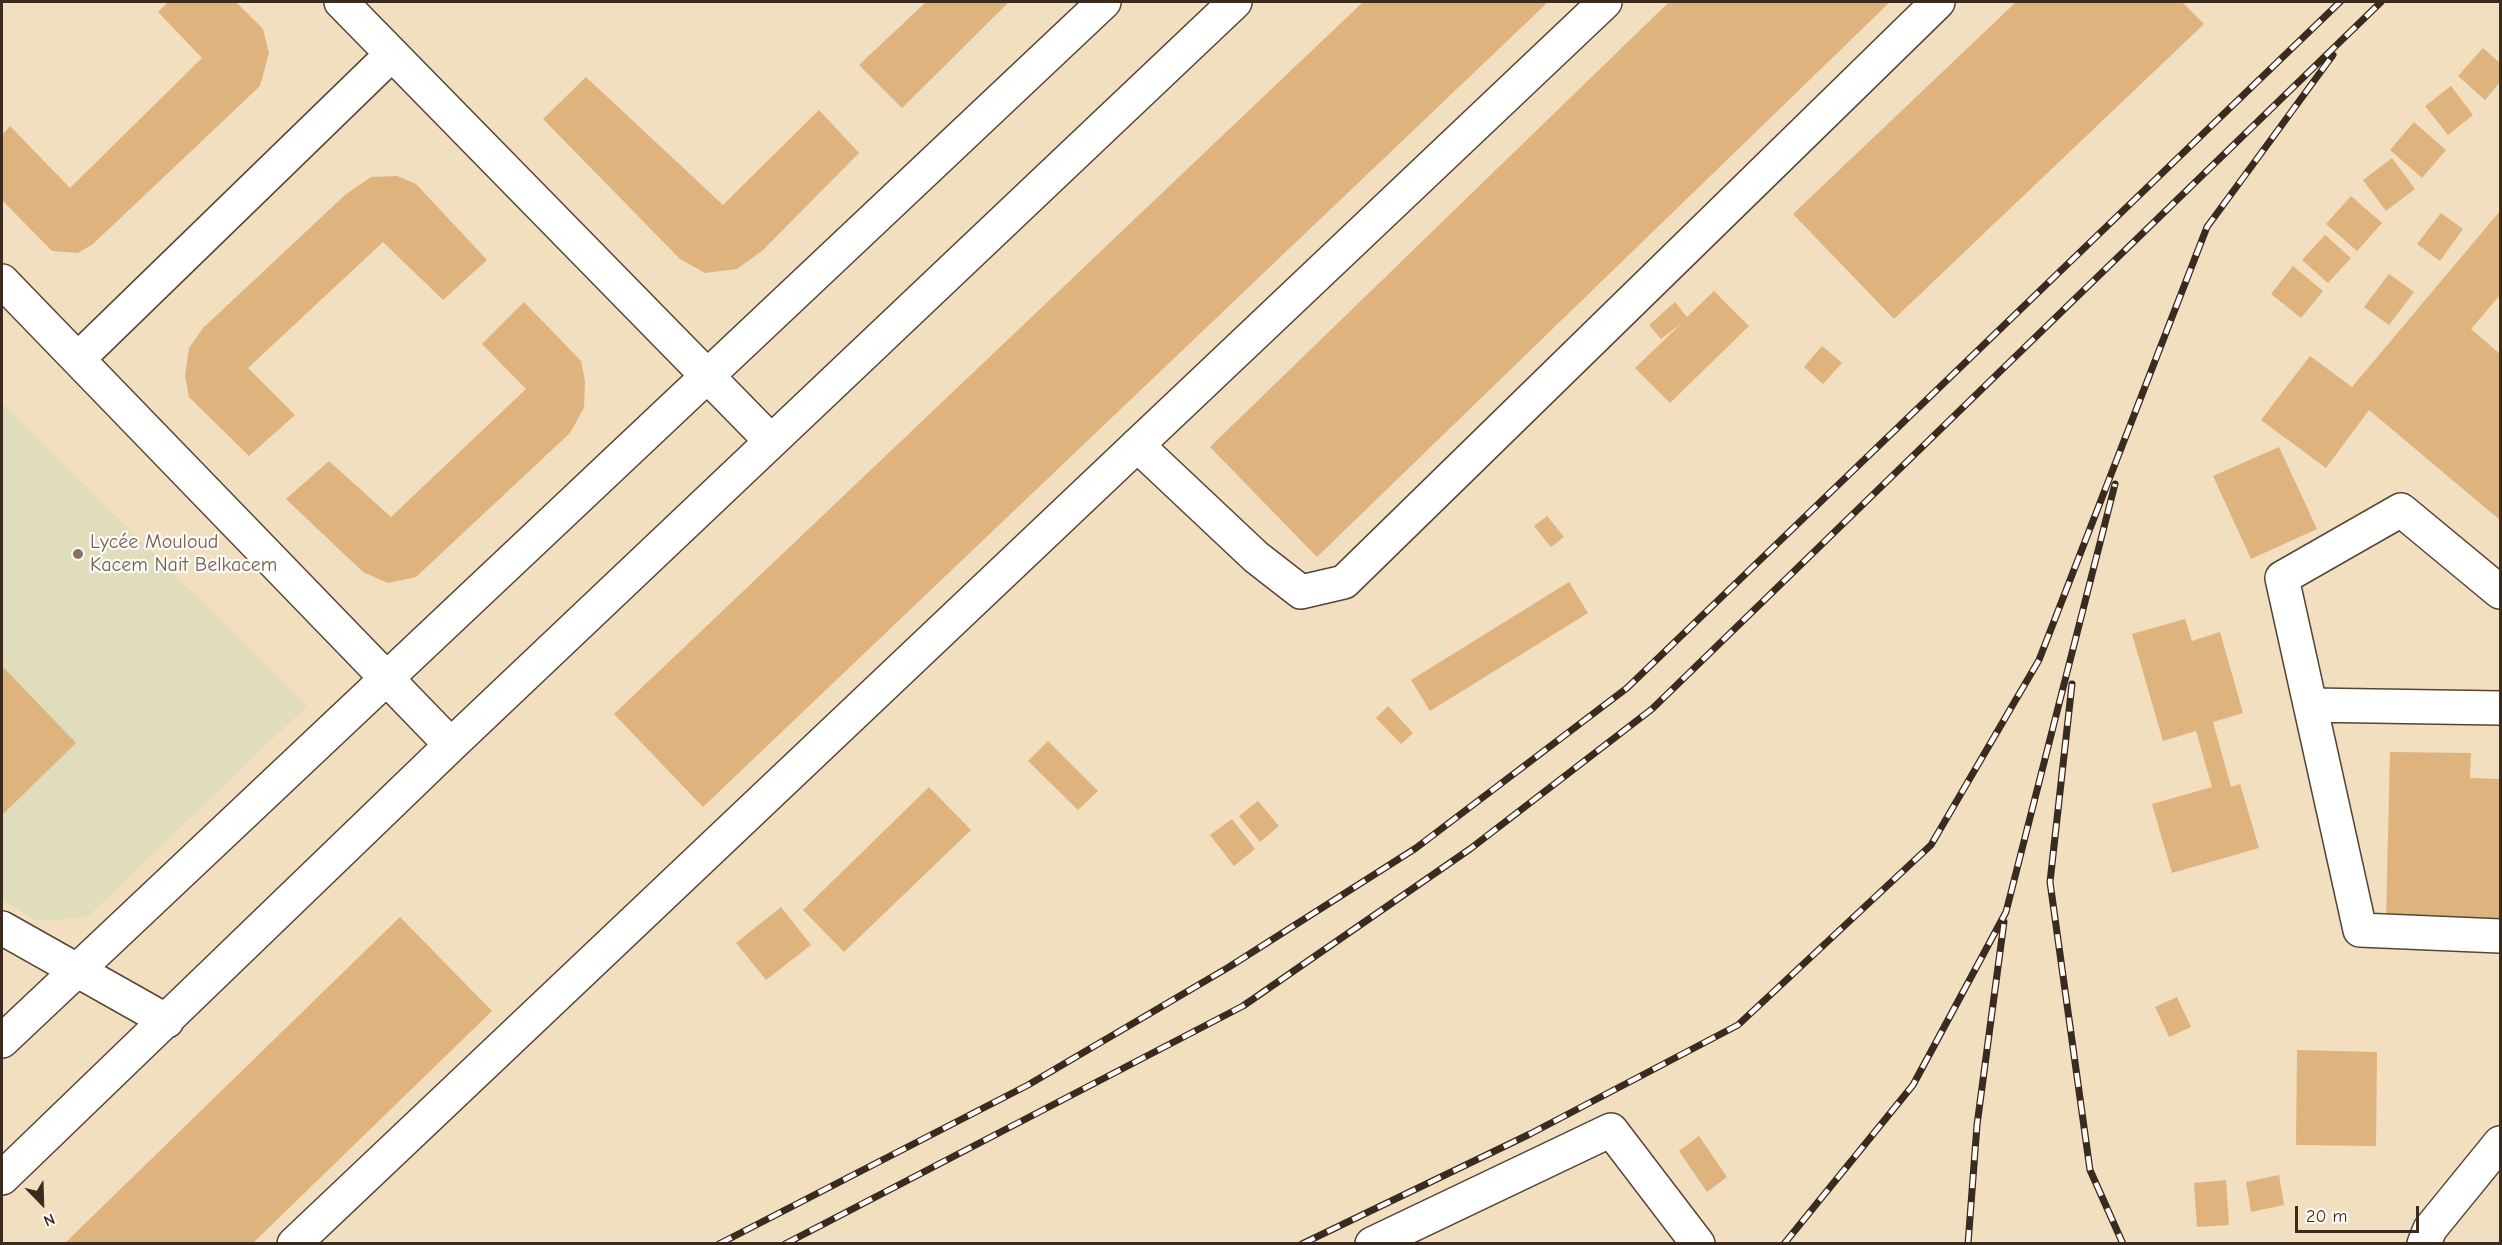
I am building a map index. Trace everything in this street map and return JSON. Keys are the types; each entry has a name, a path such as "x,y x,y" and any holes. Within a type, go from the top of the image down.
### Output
{"street":[{"path":"341,2 771,441"},
{"path":"2,1041 1104,2"},
{"path":"2,1178 451,745 1235,2"},
{"path":"294,1244 1605,2"},
{"path":"1137,445 1256,557 1301,592 1344,582 1938,2"},
{"path":"79,358 392,54"},
{"path":"2,281 451,745"},
{"path":"2500,592 2400,510 2282,578 2360,930 2500,936"},
{"path":"2310,705 2500,708"},
{"path":"2,928 167,1021"},
{"path":"1372,1244 1611,1130 1698,1244"},
{"path":"2424,1244 2430,1229 2500,1143"}],"shaded area":[{"name":"Lycée Mouloud Kacem Nait Belkacem","path":"2,403 307,706 88,916 59,920 35,920 2,900"}],"building":[{"path":"168,2 236,2 263,29 269,53 260,86 93,244 78,253 52,251 2,200 2,135 10,126 70,188 202,58 158,12"},
{"path":"926,2 1009,2 902,108 859,65"},
{"path":"1363,2 1543,2 1546,4 703,807 614,714"},
{"path":"1669,2 1890,2 1317,557 1210,447"},
{"path":"2016,2 2182,2 2204,24 1894,319 1793,214"},
{"path":"2483,48 2500,63 2500,82 2485,100 2458,76"},
{"path":"586,77 723,205 819,110 859,153 763,250 737,269 705,273 680,259 543,119"},
{"path":"2451,86 2473,115 2448,135 2425,106"},
{"path":"2414,122 2446,150 2422,178 2390,150"},
{"path":"2392,158 2415,189 2386,211 2363,180"},
{"path":"397,176 416,184 487,260 443,300 383,242 248,368 295,415 249,456 189,397 185,376 189,348 203,328 345,195 371,177"},
{"path":"2351,196 2382,223 2357,251 2326,224"},
{"path":"2500,211 2500,295 2471,329 2500,354 2500,520 2369,410 2326,468 2261,420 2310,356 2352,387"},
{"path":"2441,213 2463,229 2440,261 2417,244"},
{"path":"2325,235 2351,258 2328,283 2302,260"},
{"path":"2293,266 2323,291 2301,318 2271,294"},
{"path":"2389,274 2414,292 2389,325 2364,307"},
{"path":"1714,291 1749,326 1670,403 1635,368 1682,323 1661,339 1649,325 1675,302 1687,317"},
{"path":"524,302 581,361 585,381 584,408 570,433 416,577 388,583 363,572 286,499 329,461 391,517 526,389 482,344"},
{"path":"1822,346 1842,363 1823,384 1804,367"},
{"path":"2279,447 2317,529 2251,559 2213,476"},
{"path":"1547,516 1564,537 1551,547 1534,526"},
{"path":"1569,582 1588,613 1430,711 1411,680"},
{"path":"2185,619 2192,641 2220,632 2243,713 2213,722 2231,787 2240,784 2259,848 2172,873 2152,804 2212,787 2196,731 2163,741 2132,634"},
{"path":"2,666 76,743 2,815"},
{"path":"1388,706 1413,733 1401,744 1376,718"},
{"path":"1048,741 1098,791 1078,810 1028,761"},
{"path":"2390,752 2471,753 2470,778 2500,779 2500,922 2386,920"},
{"path":"929,787 971,830 844,952 803,910"},
{"path":"1258,801 1279,826 1260,842 1239,816"},
{"path":"1232,819 1255,849 1234,866 1210,835"},
{"path":"781,907 811,945 766,980 736,943"},
{"path":"400,917 492,1011 252,1244 64,1244"},
{"path":"2177,997 2191,1027 2169,1037 2155,1007"},
{"path":"2297,1050 2377,1052 2376,1146 2296,1145"},
{"path":"1699,1136 1727,1177 1707,1192 1679,1151"},
{"path":"2279,1175 2284,1205 2251,1212 2246,1182"},
{"path":"2226,1180 2229,1225 2197,1227 2194,1183"}],"railway":[{"path":"719,1244 1028,1085 1229,967 1416,848 1627,688 2340,2"},
{"path":"785,1244 1243,1006 1470,849 1652,709 2381,2"},
{"path":"1302,1244 1530,1134 1738,1025 1931,845 2039,660 2207,227 2333,55"},
{"path":"1784,1244 1913,1085 2006,912 2115,484"},
{"path":"2072,684 2050,882 2090,1170 2123,1244"},
{"path":"1968,1244 1977,1125 2004,922"}],"place":[{"name":"Lycée Mouloud Kacem Nait Belkacem","path":"78,554"}]}
